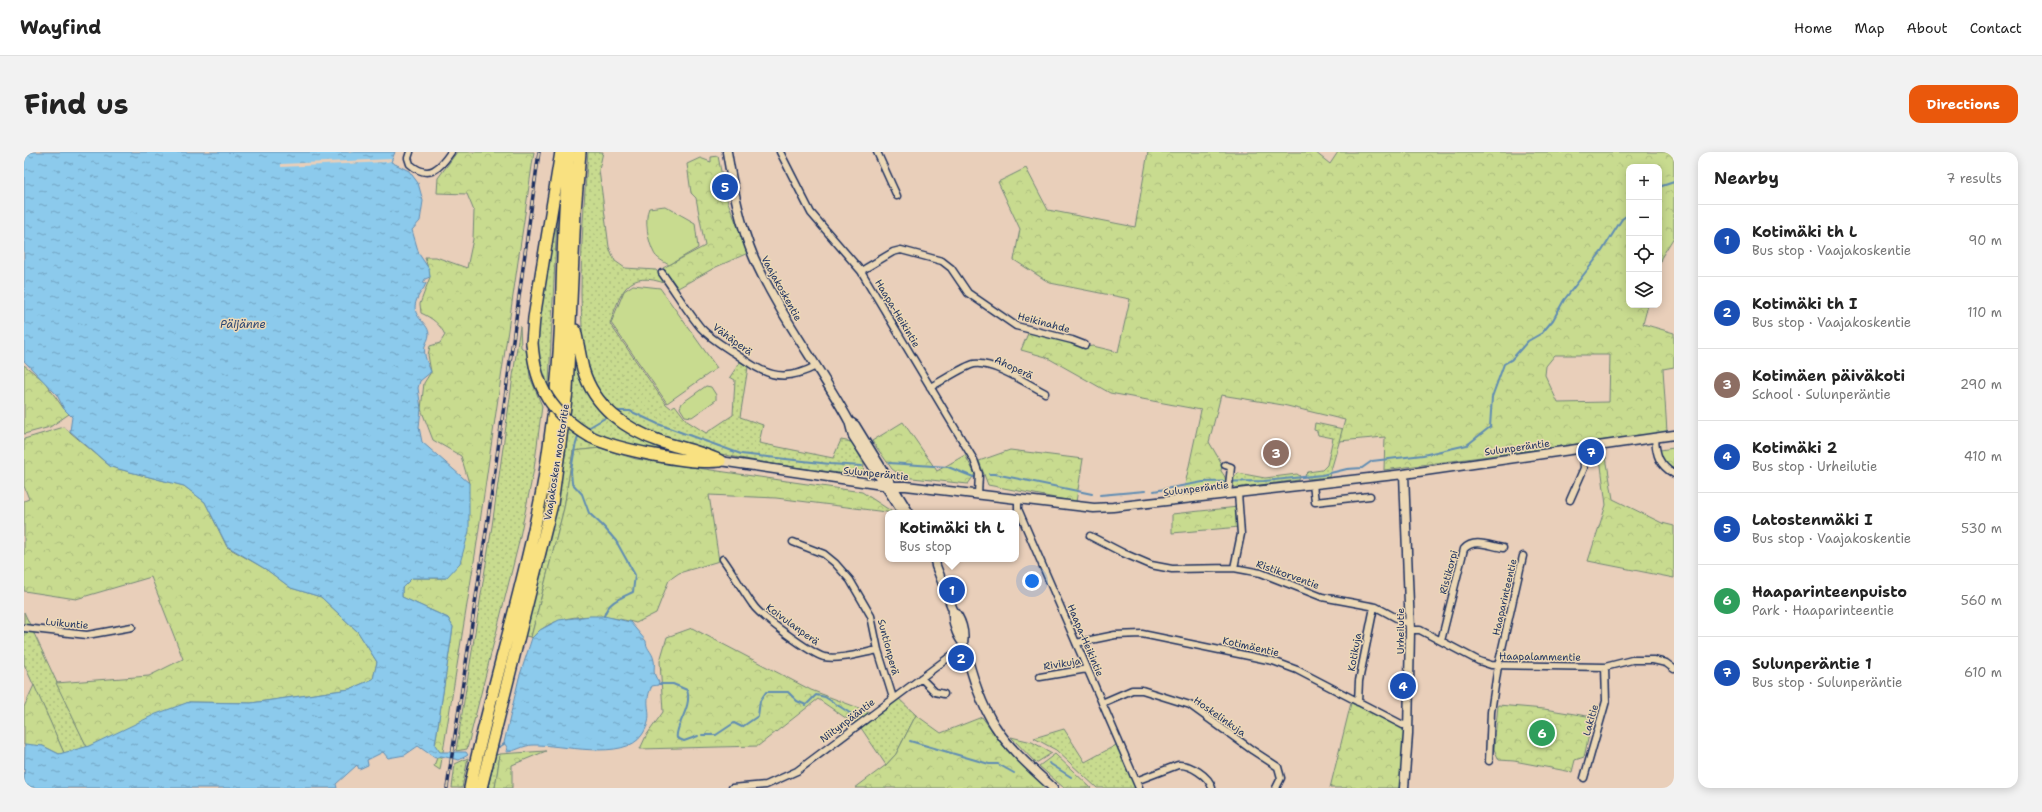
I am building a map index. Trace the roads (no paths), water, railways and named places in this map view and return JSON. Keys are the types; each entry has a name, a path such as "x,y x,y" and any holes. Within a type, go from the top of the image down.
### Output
{"highway":[{"path":"561,152 534,318 532,343 538,381 551,404 562,416 591,437 621,447 654,455 707,463 720,461"},
{"name":"Vaajakosken moottoritie","path":"470,788 531,542 551,435 558,354 564,211 569,152"},
{"name":"Vaajakosken moottoritie","path":"481,788 552,504 563,431 572,316 575,211 580,152"},
{"path":"572,316 584,370 592,392 609,413 636,432 720,461"}],"street":[{"path":"410,152 408,156 410,164 420,169 432,172 440,168 451,152"},
{"name":"Vaajakoskentie","path":"727,152 738,207 754,257 783,312 849,421 853,436 907,510"},
{"name":"Haapa-Heikintie","path":"780,152 811,213 861,271 974,460 979,474 978,494"},
{"path":"877,152 897,196"},
{"name":"Heikinahde","path":"861,271 893,252 901,250 942,261 951,268 968,293 1016,326 1072,340 1085,345"},
{"name":"Vähäperä","path":"662,273 706,332 756,368 765,373 791,376 802,374 816,366"},
{"name":"Ahoperä","path":"930,387 973,364 984,364 1045,393"},
{"name":"Sulunperäntie","path":"720,461 889,486 978,494 1088,507 1113,507 1404,474 1674,435"},
{"path":"1655,438 1659,461 1666,469 1674,474"},
{"path":"1570,500 1584,468 1583,448"},
{"path":"1225,465 1231,467 1228,494"},
{"name":"Urheilutie","path":"1404,474 1410,626 1408,724 1404,788"},
{"path":"1313,484 1315,502 1370,496"},
{"name":"Vaajakoskentie","path":"889,486 901,510"},
{"path":"1234,568 1241,534 1238,493"},
{"name":"Haapa-Heikintie","path":"1018,499 1019,510"},
{"name":"Haapa-Heikintie","path":"1019,510 1139,788"},
{"name":"Ristikorventie","path":"1090,536 1151,565 1172,569 1234,568 1261,573 1322,597 1374,607 1410,626"},
{"name":"Suntionperä","path":"793,542 824,554 835,563 850,580 871,616 878,650 894,698"},
{"name":"Ristikorpi","path":"1441,640 1464,549 1468,543 1474,542 1503,548"},
{"name":"Haaparinteentie","path":"1489,760 1491,712 1498,666 1523,556"},
{"name":"Koivulanperä","path":"723,559 735,574 753,605 761,614 810,650 823,657 838,657 878,650"},
{"path":"935,562 953,610 952,616 959,638 964,644 986,708 994,725 1005,740 1053,788"},
{"name":"Kotikuja","path":"1358,702 1359,681 1374,607"},
{"name":"Haapalammentie","path":"1410,626 1441,640 1479,661 1498,666 1605,666 1632,660 1653,660 1666,664 1674,669"},
{"name":"Luikuntie","path":"24,628 87,635 132,627"},
{"name":"Kotimäentie","path":"1076,643 1115,635 1142,634 1273,661 1297,670 1403,725 1408,724"},
{"name":"Niitynpääntie","path":"732,788 766,786 797,771 964,644"},
{"name":"Lakitie","path":"1584,778 1606,701 1605,666"},
{"name":"Rivikuja","path":"1040,677 1087,669"},
{"path":"921,678 935,692 944,694"},
{"name":"Hoskelinkuja","path":"1102,703 1132,690 1142,690 1190,705 1278,767 1281,778 1276,788"},
{"path":"1136,781 1178,765 1184,765 1200,774 1212,788"}],"water":[{"name":"Päijänne","path":"24,152 395,152 391,162 409,171 418,183 423,201 420,221 412,230 419,254 429,269 430,277 425,279 423,283 426,283 417,299 415,310 428,330 429,336 425,346 425,353 431,372 420,381 418,388 421,409 419,427 422,442 469,483 469,531 460,563 446,578 412,578 402,588 402,597 448,618 453,627 435,745 440,752 466,752 468,755 459,760 441,756 435,758 418,746 405,755 388,758 383,752 367,760 368,765 359,769 357,765 336,784 337,788 24,788 25,744 43,746 59,754 89,746 156,714 189,702 251,703 350,689 373,679 377,662 358,632 321,597 291,588 267,570 227,546 205,502 184,486 111,467 70,431 72,417 64,409 57,395 24,361"},
{"path":"590,616 604,616 630,622 646,641 654,661 654,672 659,682 658,685 652,686 649,693 648,721 642,735 633,743 621,748 607,750 533,745 506,752 507,747 504,743 519,678 532,638 540,630 559,620"}],"waterway":[{"path":"1662,186 1674,182"},
{"path":"1154,491 1203,482 1264,481 1322,475 1347,469 1362,468 1372,461 1423,455 1467,445 1490,427 1492,397 1504,364 1511,360 1528,341 1542,333 1553,320 1564,300 1602,251 1622,219 1626,216"},
{"path":"618,411 630,411 658,424 741,454 862,466"},
{"path":"588,428 605,418"},
{"path":"578,437 571,471 572,483 582,494 589,513 616,541 635,575 633,592 619,599 608,607 604,616"},
{"path":"889,463 948,467 976,478"},
{"path":"989,474 1092,494"},
{"path":"1100,495 1145,491"},
{"path":"659,684 673,684 687,690 688,703 678,728 677,738 684,741 698,736"},
{"path":"702,735 716,735 734,723 742,727 758,716 760,701 766,692 788,692 797,701 806,705 816,695 825,697 856,717"},
{"path":"910,741 989,764 998,764 1014,773"},
{"path":"499,747 504,744"},
{"path":"1049,763 1071,777"}],"railway":[{"path":"447,788 492,492 539,152"}],"place":[{"name":"Latostenmäki I","path":"725,187"},
{"name":"Sulunperäntie 1","path":"1591,452"},
{"name":"Kotimäen päiväkoti","path":"1276,453"},
{"name":"Kotimäki th L","path":"952,590"},
{"name":"Kotimäki th I","path":"961,658"},
{"name":"Kotimäki 2","path":"1403,686"},
{"name":"Haaparinteenpuisto","path":"1542,733"}]}
